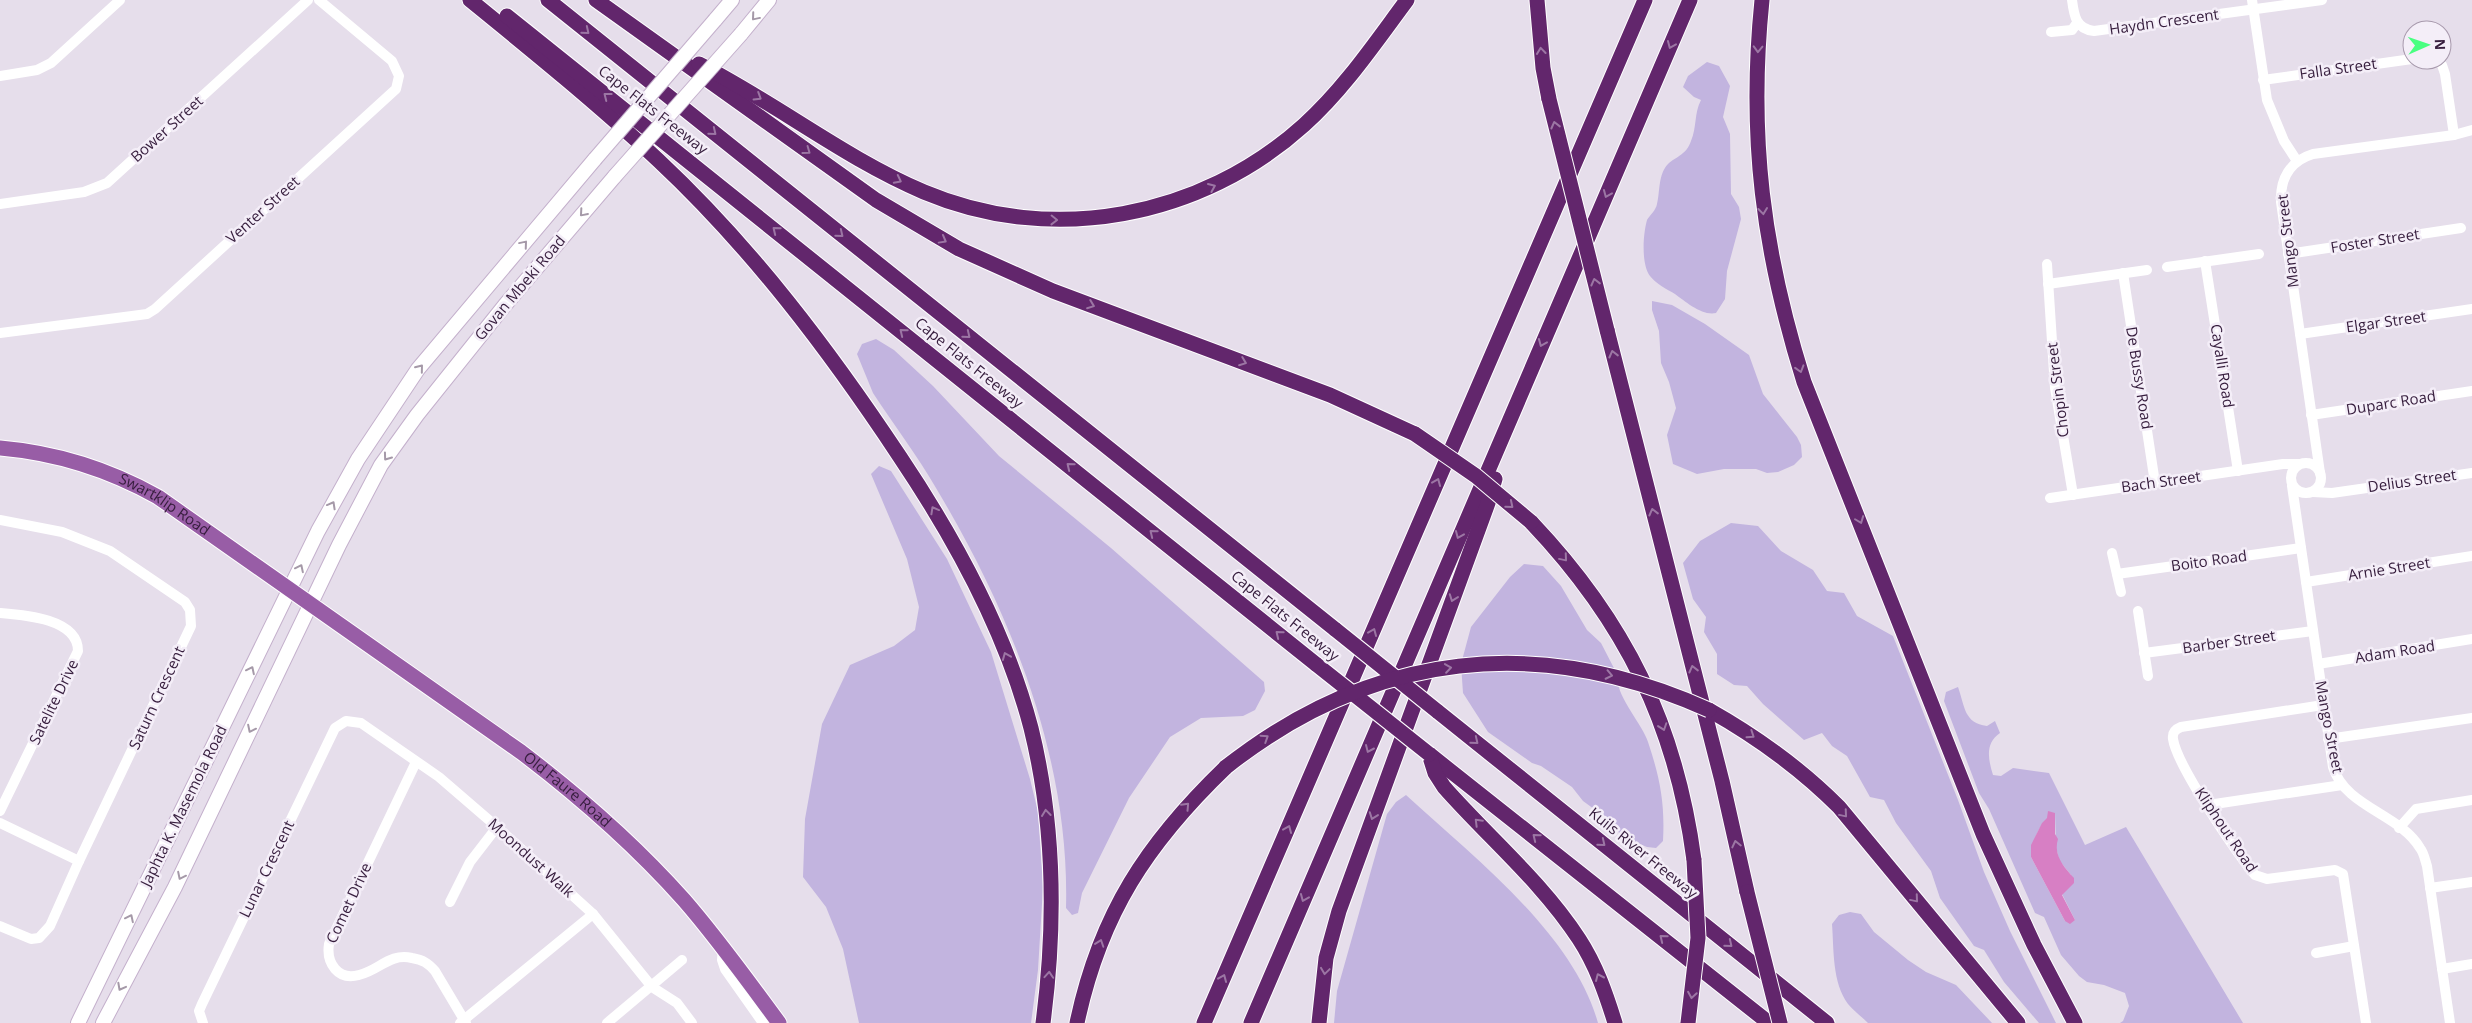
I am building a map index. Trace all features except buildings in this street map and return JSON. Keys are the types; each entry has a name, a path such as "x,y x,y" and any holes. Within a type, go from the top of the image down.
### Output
{"highway":[{"path":"470,0 592,100 660,162 730,235 803,320 846,376 928,498 976,588 1017,682 1042,780 1049,838 1052,891 1048,985 1043,1023"},
{"name":"Cape Flats Freeway","path":"486,0 1429,754"},
{"name":"Cape Flats Freeway","path":"548,0 1437,711"},
{"path":"596,0 876,200 959,249 1054,291 1330,395 1415,434 1476,476 1531,522 1587,586 1632,658 1658,713 1672,752 1682,787 1694,860 1698,938 1688,1023"},
{"path":"653,41 734,82 877,169 924,192 964,206 1001,215 1042,220 1085,219 1133,213 1176,201 1219,184 1267,154 1292,136 1328,101 1407,0"},
{"path":"1537,0 1543,68 1549,99 1722,780 1747,892 1780,1023"},
{"path":"1204,1023 1645,0"},
{"path":"1251,1023 1690,0"},
{"path":"1762,0 1756,93 1760,184 1770,253 1790,338 1804,382 1983,834 2034,945 2075,1023"},
{"path":"1320,1023 1326,958 1339,911 1488,503 1514,410"},
{"path":"1077,1023 1085,986 1104,932 1127,886 1158,840 1184,808 1226,767 1280,728 1318,707 1356,691 1430,670 1505,663 1543,664 1581,669 1654,687 1709,710 1742,729 1810,779 1839,807 2018,1023"},
{"name":"Kuils River Freeway","path":"1437,711 1828,1023"},
{"path":"1429,754 1435,773 1444,787 1525,870 1579,939 1604,990 1615,1023"},
{"path":"1429,754 1769,1023"}],"main road":[{"name":"Govan Mbeki Road","path":"290,589 318,531 358,459 392,404 418,369 732,0"},
{"name":"Govan Mbeki Road","path":"312,604 339,545 381,466 417,415 505,305 769,0"},
{"name":"Swartklip Road","path":"0,448 70,459 123,478 175,508 312,604"},
{"name":"Japhta K. Masemola Road","path":"78,1023 290,589"},
{"name":"Japhta K. Masemola Road","path":"103,1023 175,887 312,604"},
{"name":"Old Faure Road","path":"312,604 521,752 573,794 653,868 723,947 779,1023"}],"street":[{"path":"0,76 37,70 51,63 120,0"},
{"name":"Bower Street","path":"0,204 84,192 107,183 308,0"},
{"name":"Venter Street","path":"0,333 147,314 155,309 396,89 399,76 392,61 319,0"},
{"path":"2052,32 2072,30 2077,23 2072,0"},
{"name":"Haydn Crescent","path":"2077,23 2084,29 2094,31 2252,5 2322,0"},
{"path":"2252,5 2267,100 2284,141 2297,162 2313,154 2454,135 2472,130"},
{"name":"Falla Street","path":"2263,80 2402,60"},
{"path":"2444,70 2454,135"},
{"name":"Mango Street","path":"2297,162 2288,171 2281,188 2288,254 2321,476"},
{"name":"Foster Street","path":"2288,254 2461,228"},
{"path":"2167,267 2259,254"},
{"name":"Cayalli Road","path":"2205,261 2238,471"},
{"name":"Chopin Street","path":"2047,264 2055,388 2073,495"},
{"path":"2048,284 2147,270"},
{"name":"De Bussy Road","path":"2124,273 2155,483"},
{"name":"Elgar Street","path":"2300,334 2472,310"},
{"name":"Duparc Road","path":"2311,415 2472,391"},
{"path":"2292,484 2291,475 2302,464 2315,443"},
{"path":"2296,511 2319,486 2321,476 2317,467 2302,464"},
{"name":"Bach Street","path":"2050,498 2272,466 2302,464"},
{"path":"2272,466 2284,473 2302,493 2311,493"},
{"name":"Delius Street","path":"2311,493 2332,493 2472,473"},
{"name":"Delius Street","path":"2321,476 2333,487 2351,490"},
{"name":"Mango Street","path":"2292,484 2323,706 2335,774 2342,785 2399,828 2420,847 2427,866 2450,1023"},
{"name":"Saturn Crescent","path":"0,520 62,532 110,551 185,602 192,618 192,626 79,861 50,926 39,938 31,939 0,926"},
{"name":"Boito Road","path":"2117,574 2302,548"},
{"path":"2112,553 2121,592"},
{"name":"Arnie Street","path":"2306,582 2472,556"},
{"path":"2138,610 2148,676"},
{"name":"Satelite Drive","path":"0,613 25,615 52,623 71,632 78,644 75,659 0,811"},
{"name":"Barber Street","path":"2144,653 2313,631"},
{"name":"Adam Road","path":"2318,664 2472,639"},
{"name":"Kliphout Road","path":"2323,706 2178,728 2173,734 2174,742 2188,776 2258,877 2267,880 2335,870 2343,874 2366,1023"},
{"path":"2328,739 2472,718"},
{"name":"Moondust Walk","path":"346,721 361,723 439,777 498,827 593,914 652,987 677,1003 692,1023"},
{"name":"Lunar Crescent","path":"203,1023 199,1011 202,1004 335,728 346,721"},
{"name":"Comet Drive","path":"416,762 329,944 328,959 339,973 353,976 360,975 396,957 421,960 429,964 435,971 463,1022"},
{"path":"2208,805 2342,785"},
{"path":"2399,828 2416,809 2472,800"},
{"path":"0,822 79,861"},
{"path":"450,902 470,862 498,827"},
{"path":"2430,888 2472,882"},
{"path":"463,1022 593,914"},
{"path":"2316,953 2354,946"},
{"path":"723,947 722,960 725,969 763,1023"},
{"path":"607,1023 682,960"},
{"path":"2442,969 2472,964"}],"shaded area":[{"path":"1707,62 1719,66 1730,86 1723,117 1730,134 1731,194 1739,207 1741,219 1727,271 1725,299 1716,313 1694,308 1652,279 1647,271 1644,257 1647,220 1658,200 1662,173 1668,164 1687,149 1693,136 1697,110 1701,100 1694,97 1683,87 1688,76"},
{"path":"1652,301 1672,305 1705,324 1749,355 1763,394 1797,437 1801,445 1802,457 1794,465 1778,472 1767,473 1756,469 1724,469 1697,474 1673,464 1667,435 1676,408 1669,382 1661,363 1659,331 1652,310"},
{"path":"876,339 894,350 933,386 999,456 1111,548 1264,682 1265,691 1255,710 1243,716 1201,718 1170,737 1129,798 1082,893 1078,913 1072,915 1066,908 1065,852 1058,797 1031,689 989,585 963,536 929,476 873,393 857,354 862,344"},
{"path":"879,466 891,471 947,559 991,652 1030,779 1038,812 1043,887 1038,970 1031,1023 859,1023 843,949 826,907 803,877 805,819 822,724 850,665 894,646 915,630 919,607 907,559 871,474"},
{"path":"1731,523 1758,526 1781,551 1813,570 1827,591 1844,593 1857,616 1893,636 1958,800 1984,872 2010,931 2056,1023 2039,1023 2004,982 1984,950 1974,946 1940,898 1931,871 1896,823 1884,800 1870,797 1847,756 1832,746 1822,733 1804,740 1763,704 1747,686 1734,685 1717,674 1717,654 1704,632 1706,617 1693,599 1683,563 1700,541"},
{"path":"1524,564 1543,566 1561,586 1587,630 1601,643 1618,676 1620,692 1645,735 1659,779 1663,815 1663,841 1656,848 1647,847 1623,837 1605,817 1583,801 1572,787 1541,766 1532,763 1488,732 1463,693 1461,664 1471,627 1510,577"},
{"path":"1958,687 1966,713 1979,724 1987,726 1995,721 2000,733 1992,742 1989,752 1993,775 2001,776 2013,768 2049,773 2085,845 2126,827 2243,1023 2120,1023 2123,1021 2129,1006 2125,993 2104,985 2087,982 2079,976 2061,955 2044,917 2035,913 1989,809 1979,793 1944,701 1946,692","holes":["2055,813 2056,847 2059,860 2071,875 2062,894 2075,920 2065,921 2031,857 2038,832 2044,822"]},
{"path":"1406,795 1489,870 1544,927 1567,958 1585,990 1598,1023 1334,1023 1337,991 1387,814 1396,802"},
{"path":"2048,811 2055,813 2058,855 2063,865 2074,878 2074,883 2062,895 2075,920 2070,924 2065,921 2031,857 2031,845 2042,823 2047,818"},
{"path":"1850,912 1861,914 1874,932 1908,960 1926,972 1956,985 1992,1023 1868,1023 1850,1007 1836,976 1832,924 1839,915"}]}
